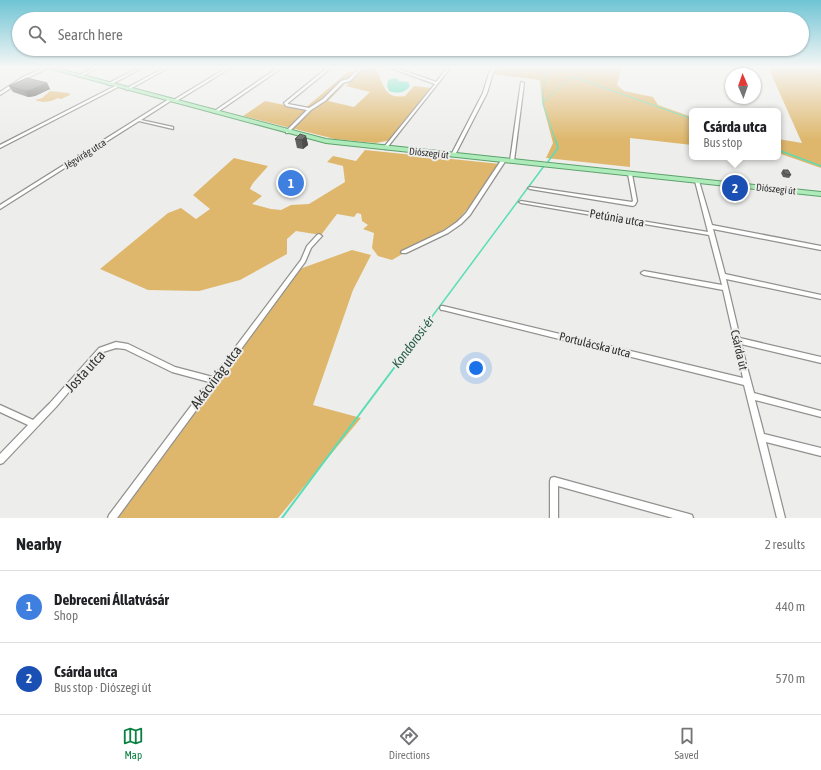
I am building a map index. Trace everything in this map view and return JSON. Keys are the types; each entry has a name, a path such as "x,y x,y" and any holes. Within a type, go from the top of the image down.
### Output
{"main road":[{"name":"Diószegi út","path":"135,91 326,141 821,194"}],"street":[{"path":"0,147 108,91"},
{"name":"Jégvirág utca","path":"0,207 138,120 189,91"},
{"path":"215,112 246,91"},
{"path":"301,91 287,103 287,105 310,110"},
{"path":"287,132 333,91"},
{"path":"385,148 430,91"},
{"path":"453,155 486,91"},
{"path":"512,161 521,91"},
{"path":"138,120 172,128"},
{"path":"404,252 446,232 459,223 468,214 504,160"},
{"path":"530,188 633,204 635,201 630,174"},
{"name":"Csárda út","path":"697,181 711,227 750,395 781,518"},
{"name":"Petúnia utca","path":"521,202 712,234"},
{"path":"711,227 821,248"},
{"name":"Akácvirág utca","path":"112,518 302,261 309,247 319,236"},
{"path":"644,273 725,288"},
{"path":"723,276 821,297"},
{"name":"Portulácska utca","path":"443,308 747,382"},
{"path":"737,340 821,360"},
{"name":"Josta utca","path":"0,460 66,392 101,350 108,346 126,346 174,370 214,380"},
{"path":"750,395 821,414"},
{"path":"0,408 34,424"},
{"path":"761,437 821,452"},
{"path":"554,518 554,481 689,518"}],"shaded area":[{"path":"50,91 69,93 70,95 61,99 58,98 47,102 35,100 42,98"},
{"path":"325,91 338,91 328,101 354,107 370,92 367,91 387,91 392,95 405,96 409,91 429,91 391,140 376,143 335,139 243,116 265,101 304,109"},
{"path":"541,91 625,91 653,97 658,105 689,116 689,145 630,138 630,167 546,158 553,143 542,102"},
{"path":"779,91 821,91 821,168 781,154 781,140 802,143"},
{"path":"365,150 500,164 477,198 455,223 392,260 378,256 372,248 374,233 363,229 368,225 362,221 361,214 357,213 354,217 337,214 321,235 296,231 287,239 287,254 240,280 199,291 148,290 100,269 168,213 181,208 196,219 210,209 193,195 234,158 268,166 251,186 250,189 262,196 252,204 281,210 291,205 309,204 345,182 343,166 327,162 333,156 356,161"},
{"path":"352,250 371,255 353,290 313,405 361,418 278,518 115,518 297,270"}],"building":[{"path":"300,134 306,136 302,140 295,139"},
{"path":"783,170 788,170 791,175 785,174"}],"waterway":[{"name":"Kondorosi-ér","path":"543,102 544,91"},
{"path":"543,102 555,91"},
{"path":"614,91 689,118"},
{"name":"Kondorosi-ér","path":"543,102 556,142"},
{"name":"Kondorosi-ér","path":"547,163 558,148 556,141"},
{"path":"781,151 821,166"},
{"name":"Kondorosi-ér","path":"399,361 544,166"},
{"name":"Kondorosi-ér","path":"282,518 400,360"}],"place":[{"name":"Debreceni Állatvásár","path":"291,183"},
{"name":"Csárda utca","path":"735,188"}]}
